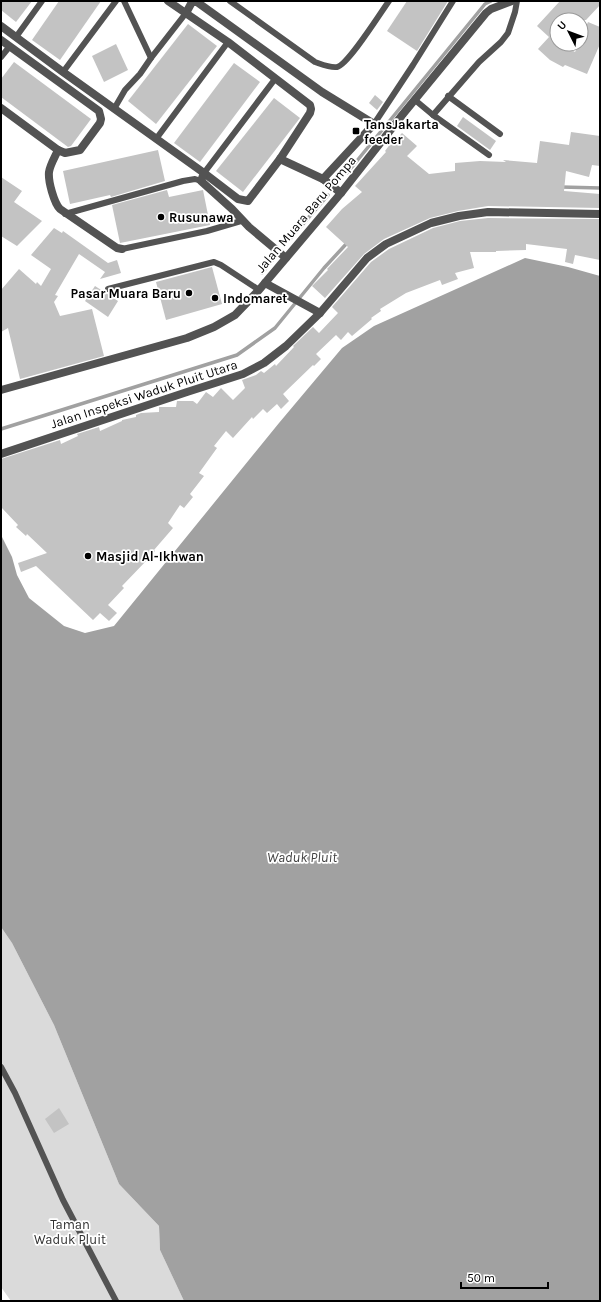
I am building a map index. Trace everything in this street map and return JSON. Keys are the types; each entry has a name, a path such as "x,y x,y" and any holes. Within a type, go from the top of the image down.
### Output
{"street":[{"path":"1,26 238,199 248,201 280,159 310,113 310,105 228,42 168,1"},
{"name":"Jalan Muara Baru Pompa","path":"1,390 187,338 214,327 235,315 259,290 286,258 338,191 416,100 486,13 498,6 512,1"},
{"path":"186,13 192,2 197,2 322,92 374,124 323,179"},
{"path":"1,40 96,108 100,115 100,123 80,150 65,153 58,150 1,108"},
{"path":"58,150 49,172 56,205 65,214 117,248 122,249"},
{"path":"280,159 323,179 338,191"},
{"path":"204,173 200,181 286,258"},
{"name":"Jalan Inspeksi Waduk Pluit Utara","path":"1,454 244,374 264,363 286,346 320,313 367,258 386,244 431,223 459,216 488,212 600,214"},
{"path":"265,283 320,313"}],"lane":[{"path":"16,37 42,1"},
{"path":"63,72 116,1"},
{"path":"124,1 151,58"},
{"path":"230,1 315,62 337,67 344,63 389,1"},
{"path":"374,124 453,1"},
{"path":"433,115 479,62 501,42 508,33 517,1"},
{"path":"114,109 125,90 140,74 186,13"},
{"path":"156,139 228,42"},
{"path":"1,57 10,46"},
{"path":"204,173 275,79"},
{"path":"448,96 500,134"},
{"path":"416,100 433,115 489,155"},
{"path":"65,214 183,181 195,179 200,181"},
{"path":"122,249 208,231 242,220"},
{"path":"108,289 214,262 259,290"},
{"path":"1,1067 15,1093 63,1200 116,1301"}],"green space":[{"name":"Taman Waduk Pluit","path":"1,927 12,943 54,1025 119,1184 159,1226 160,1250 184,1301 11,1301 1,1287"}],"water":[{"name":"Waduk Pluit","path":"525,258 568,267 600,276 600,1301 184,1301 160,1250 159,1226 119,1184 54,1025 12,943 1,927 1,535 12,557 17,575 29,598 64,626 85,633 114,626 342,348 374,326"}],"building":[{"path":"1,1 32,1 16,22 1,10"},
{"path":"59,1 101,1 60,60 32,40"},
{"path":"407,1 448,1 417,51 387,31"},
{"path":"560,1 600,1 600,5 589,17 589,12 550,12"},
{"path":"549,13 549,37 537,26"},
{"path":"589,22 600,27 600,44 587,74 565,65 563,67 550,60 538,49 549,37 549,52 589,52"},
{"path":"188,24 217,46 156,124 128,101"},
{"path":"116,44 128,70 104,82 92,56"},
{"path":"14,62 91,119 71,146 68,147 1,97 1,79"},
{"path":"234,63 260,82 200,162 174,143"},
{"path":"375,95 383,102 377,110 369,103"},
{"path":"274,98 300,118 243,192 216,171"},
{"path":"463,117 496,141 490,150 457,126"},
{"path":"571,132 600,136 600,166 592,165 589,177 566,171 564,191 600,194 600,208 488,206 430,218 384,239 364,254 325,298 312,286 348,247 326,227 342,209 362,192 355,186 386,152 385,151 391,143 392,144 402,133 417,146 407,156 429,174 455,171 455,163 480,161 506,162 503,160 537,163 540,141 569,145"},
{"path":"158,150 165,181 111,197 110,195 70,204 63,171"},
{"path":"1,177 22,191 14,202 42,221 17,246 1,236"},
{"name":"Rusunawa","path":"167,190 169,197 203,190 210,225 120,243 112,205"},
{"path":"488,218 600,219 600,260 575,255 573,264 565,262 567,249 526,244 526,250 470,252 474,268 455,273 458,279 442,285 440,280 406,293 380,309 381,311 371,318 372,319 352,336 348,332 341,340 336,335 316,354 321,359 283,394 289,401 281,409 277,404 267,413 263,409 253,419 252,417 233,438 226,431 214,446 217,448 199,473 204,476 190,494 193,497 184,508 180,505 168,523 173,528 154,550 155,551 122,586 124,588 108,605 117,613 109,621 100,613 93,620 36,566 21,572 18,563 47,553 27,534 26,536 16,527 18,525 1,507 1,459 60,440 61,444 78,436 77,434 99,427 100,431 122,420 136,417 136,415 141,413 159,412 159,407 176,407 177,401 193,401 197,404 206,392 213,397 221,388 233,400 245,388 242,380 256,375 261,371 264,373 275,364 276,366 294,347 293,346 313,327 319,333 338,313 332,307 371,262 389,249 433,228 460,221"},
{"path":"54,228 62,233 63,231 108,263 117,260 121,273 100,279 105,272 79,254 55,295 58,296 54,302 60,316 92,309 104,356 20,379 8,328 1,332 1,290 19,269 36,284 37,282 41,286 51,269 31,255"},
{"name":"Pasar Muara Baru","path":"212,267 222,304 166,320 156,282"},
{"path":"95,286 118,301 108,317 85,301"},
{"path":"59,1108 69,1124 54,1133 45,1119"}],"waterway":[{"path":"347,173 485,4 491,1"},
{"path":"561,187 600,188"},
{"path":"290,239 328,195"},
{"path":"1,429 237,355 275,328 324,268 348,242"},
{"path":"262,273 275,257"}],"place":[{"name":"TansJakarta feeder","path":"356,131"},
{"name":"Rusunawa","path":"161,217"},
{"name":"Pasar Muara Baru","path":"189,293"},
{"name":"Indomaret","path":"215,298"},
{"name":"Masjid Al-Ikhwan","path":"88,556"}]}
